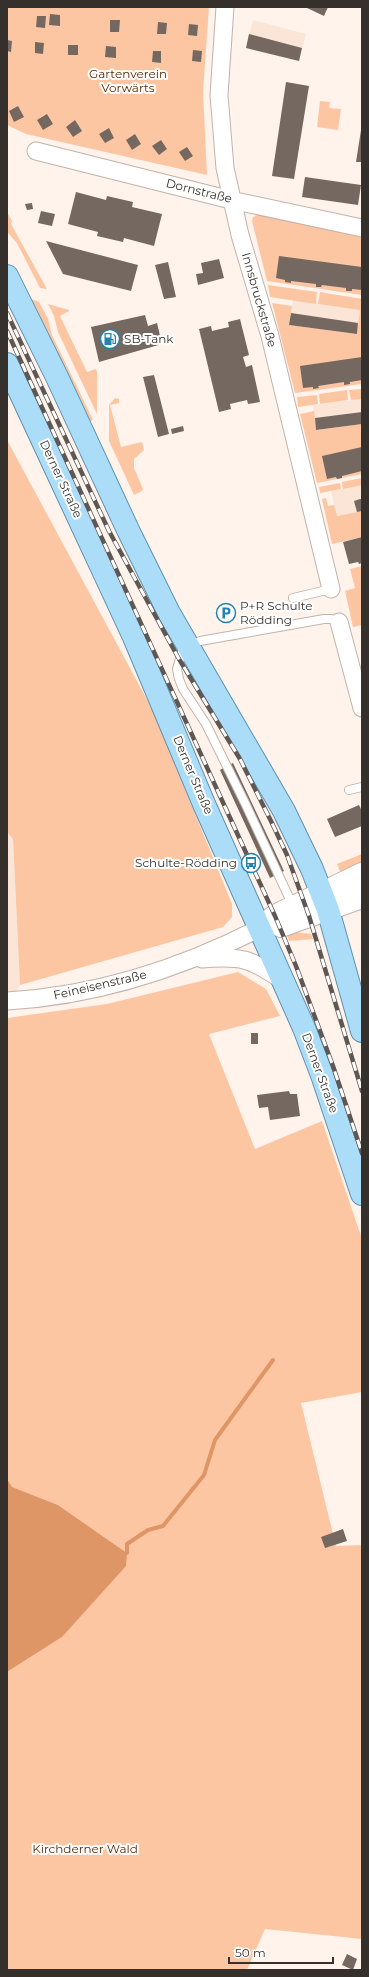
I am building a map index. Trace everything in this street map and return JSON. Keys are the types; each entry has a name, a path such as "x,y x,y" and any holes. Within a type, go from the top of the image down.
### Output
{"main road":[{"path":"7,276 134,544 169,613 198,642 284,811 326,901 362,1031"},
{"name":"Derner Straße","path":"7,364 137,644 204,804 283,981 322,1075 362,1194"}],"street":[{"name":"Innsbruckstraße","path":"224,7 219,95 221,137 231,200 270,336 331,590"},
{"name":"Dornstraße","path":"36,151 231,200 362,228"},
{"path":"339,622 362,708"},
{"path":"260,928 279,927 296,913 326,901 362,874"},
{"path":"326,901 362,897"},
{"name":"Feineisenstraße","path":"7,1001 41,998 87,990 147,974 192,959 260,928"},
{"name":"Feineisenstraße","path":"192,959 224,957 242,959 259,965 283,981"}],"lane":[{"path":"293,598 331,590"},
{"path":"296,913 206,724 183,689 177,669 179,659 198,642 324,619 331,619 339,622"},
{"path":"349,790 362,787"}],"shaded area":[{"path":"253,20 306,34 299,61 246,48"},
{"path":"293,300 360,310 357,334 289,325"},
{"path":"362,399 362,424 316,430 313,405"},
{"path":"362,485 362,511 336,516 331,491"},
{"path":"7,832 13,839 20,985 7,1008"},
{"path":"7,1479 12,1487 58,1505 127,1553 126,1566 62,1637 7,1672"}],"green space":[{"name":"Gartenverein Vorwärts","path":"7,7 209,7 203,92 207,175 26,134 7,125"},
{"path":"320,101 330,102 329,108 341,109 338,130 317,127"},
{"path":"7,212 12,221 11,224 47,289 40,288 17,243 7,232"},
{"path":"263,213 362,237 362,295 267,281 252,221 253,217"},
{"path":"268,285 317,292 316,304 270,297"},
{"path":"320,292 362,299 362,384 295,393 272,303 292,306 289,325 357,334 360,310 318,304"},
{"path":"26,297 39,302 48,319 52,335 93,420 86,423"},
{"path":"48,304 69,310 60,316 87,372 95,369 97,371 97,414 58,332 54,316"},
{"path":"362,389 362,399 351,400 349,390"},
{"path":"347,390 348,400 320,404 319,394"},
{"path":"317,395 318,404 298,407 297,397"},
{"path":"115,398 119,399 119,403 110,405 121,447 142,442 144,450 134,459 134,468 143,489 134,495 109,441 109,405"},
{"path":"314,411 316,430 362,424 362,474 317,483 300,414"},
{"path":"7,440 152,709 232,904 232,917 223,927 20,985 13,839 7,832"},
{"path":"362,478 362,485 343,489 342,482"},
{"path":"340,483 341,489 320,493 319,487"},
{"path":"326,498 328,506 334,505 337,516 362,511 362,537 332,544 322,499"},
{"path":"362,566 362,625 353,627 345,591 355,588 350,569"},
{"path":"362,854 362,868 342,876 337,864"},
{"path":"294,932 311,934 313,939 289,941 287,934"},
{"name":"Kirchderner Wald","path":"238,972 266,989 280,1016 209,1034 255,1149 322,1121 362,1239 362,1392 301,1403 336,1546 362,1545 362,1939 265,1929 247,1970 7,1970 7,1672 62,1637 127,1553 58,1505 11,1487 7,1479 7,1018 107,1004"}],"building":[{"path":"305,7 328,7 324,16"},
{"path":"50,14 60,15 60,26 49,25"},
{"path":"37,16 46,16 45,28 36,27"},
{"path":"110,20 120,20 119,32 110,32"},
{"path":"158,22 167,23 166,34 157,34"},
{"path":"189,24 198,25 197,36 188,35"},
{"path":"249,34 302,48 299,61 246,48"},
{"path":"7,40 12,41 11,52 7,51"},
{"path":"35,42 44,43 43,54 35,53"},
{"path":"68,45 78,45 78,55 68,55"},
{"path":"106,46 116,47 116,58 105,57"},
{"path":"193,50 202,51 201,62 192,61"},
{"path":"153,51 161,51 161,63 152,62"},
{"path":"286,82 309,86 294,179 272,176"},
{"path":"18,106 24,117 14,122 9,111"},
{"path":"47,114 53,124 43,130 37,120"},
{"path":"75,120 82,131 73,137 66,127"},
{"path":"109,128 114,138 105,143 99,134"},
{"path":"361,130 362,162 356,162"},
{"path":"135,134 141,144 132,150 126,140"},
{"path":"161,140 167,149 159,155 152,146"},
{"path":"187,147 193,156 185,161 179,152"},
{"path":"305,177 361,185 358,205 302,197"},
{"path":"76,192 106,200 107,196 133,202 132,207 162,214 154,246 124,238 123,242 97,236 98,232 68,224"},
{"path":"32,203 33,209 27,210 25,204"},
{"path":"41,211 55,214 52,226 38,223"},
{"path":"46,241 138,265 131,291 63,274"},
{"path":"279,256 362,267 362,290 352,289 352,291 346,291 346,288 322,285 321,287 316,287 316,284 291,281 291,283 285,282 285,280 276,278"},
{"path":"219,259 224,278 198,285 196,274 203,273 201,263"},
{"path":"168,262 176,297 164,299 155,265"},
{"path":"291,313 358,323 357,334 289,325"},
{"path":"145,315 148,326 157,323 162,344 99,362 91,327"},
{"path":"240,319 249,355 243,357 246,367 252,365 260,402 248,404 247,400 230,404 231,409 219,412 199,329 211,326 212,331 229,327 228,322"},
{"path":"362,357 362,380 350,382 350,384 344,385 344,382 318,386 319,388 313,389 313,387 303,388 300,366"},
{"path":"154,375 169,434 158,437 143,377"},
{"path":"362,412 362,424 316,430 315,418"},
{"path":"183,426 184,431 172,434 171,429"},
{"path":"362,447 362,471 342,476 342,478 337,479 336,477 327,479 322,456"},
{"path":"362,499 362,511 357,512 354,501"},
{"path":"362,537 362,563 359,564 358,562 349,564 343,542"},
{"path":"233,763 284,871 270,878 220,770"},
{"path":"359,805 362,811 362,826 335,837 327,819"},
{"path":"251,1033 258,1033 258,1044 251,1044"},
{"path":"289,1091 290,1094 297,1094 300,1116 270,1120 268,1107 259,1108 257,1095"},
{"path":"343,1529 347,1541 325,1548 321,1537"},
{"path":"347,1954 357,1959 353,1970 342,1965"}],"waterway":[{"path":"127,1553 127,1544 148,1530 163,1526 204,1475 215,1440 273,1360"}],"railway":[{"path":"7,313 109,531 179,659 240,759 287,855 309,916 362,1091"},
{"path":"7,331 275,916 296,966 333,1066 362,1153"}],"place":[{"name":"SB-Tank","path":"110,339"},
{"name":"P+R Schulte Rödding","path":"226,613"},
{"name":"Schulte-Rödding","path":"251,863"}]}
